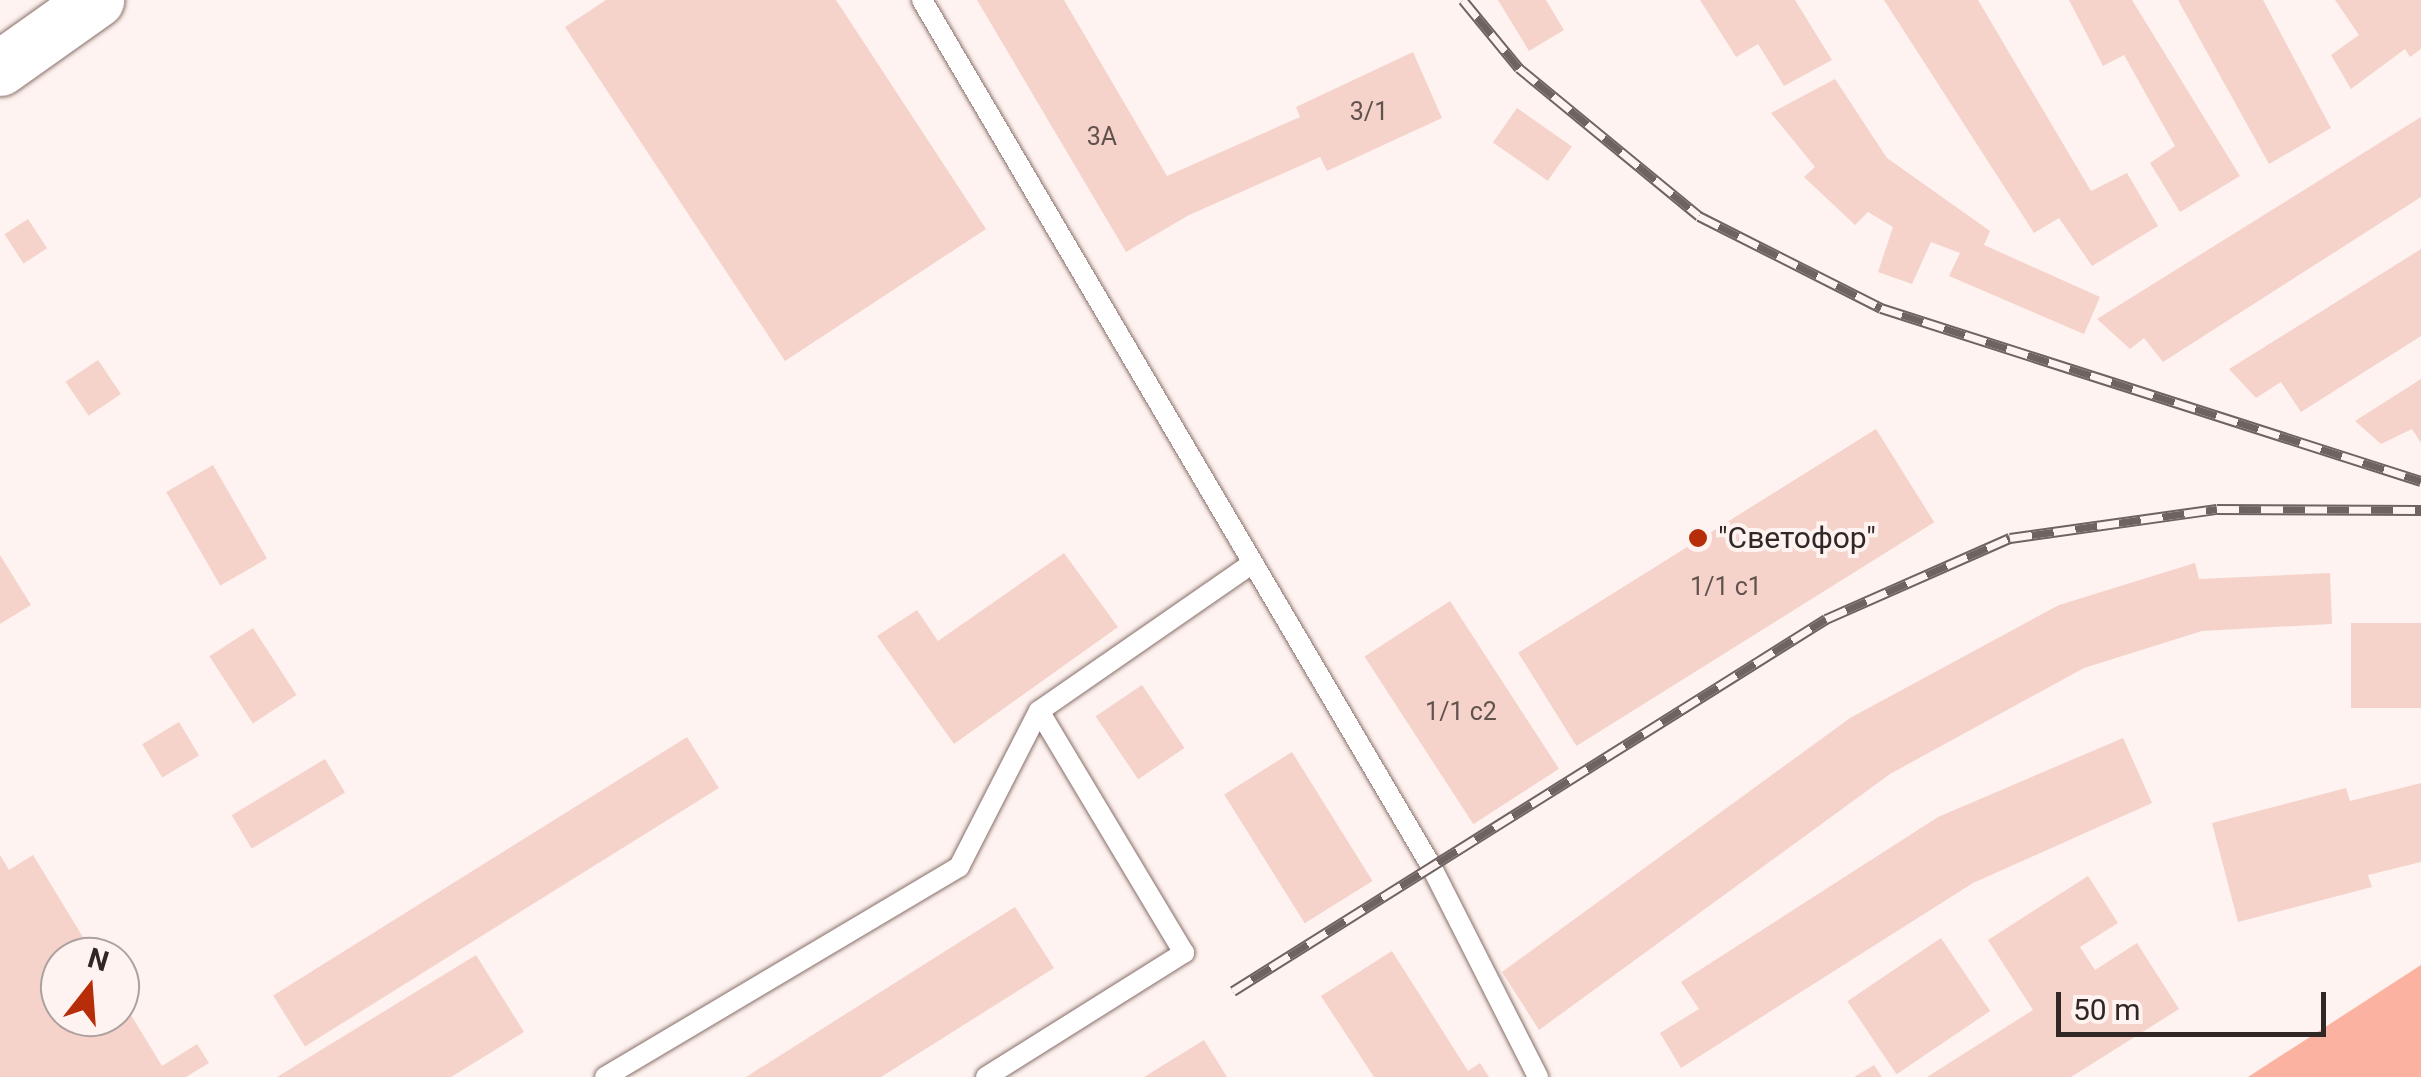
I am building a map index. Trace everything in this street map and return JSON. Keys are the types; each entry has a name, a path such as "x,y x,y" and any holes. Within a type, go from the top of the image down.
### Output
{"main road":[{"path":"0,68 96,0"}],"lane":[{"path":"922,0 1431,866 1538,1077"},
{"path":"605,1077 959,868 1038,711 1251,564"},
{"path":"986,1077 1184,953 1038,711"}],"shaded area":[{"path":"2421,965 2421,1077 2248,1077"}],"building":[{"path":"606,0 836,0 986,229 785,361 565,27"},
{"path":"977,0 1064,0 1167,176 1300,117 1296,107 1413,52 1442,118 1327,171 1320,157 1189,215 1126,252"},
{"path":"1498,0 1546,0 1564,30 1529,51"},
{"path":"1700,0 1795,0 1832,60 1784,86 1758,44 1736,57"},
{"path":"1884,0 1978,0 2091,191 2127,173 2158,226 2092,266 2059,218 2034,233"},
{"path":"2069,0 2132,0 2240,176 2180,212 2150,163 2175,146 2124,55 2103,66"},
{"path":"2178,0 2263,0 2331,128 2269,164"},
{"path":"2335,0 2421,0 2421,49 2410,57 2405,49 2351,89 2331,55 2359,35"},
{"path":"1835,79 1887,158 1990,231 1984,245 2100,297 2084,334 1949,276 1960,253 1931,242 1912,284 1878,272 1893,227 1868,212 1855,225 1804,177 1815,167 1771,113"},
{"path":"1517,108 1572,146 1548,181 1493,142"},
{"path":"2421,117 2421,197 2163,362 2144,338 2130,349 2097,319"},
{"path":"28,219 47,248 24,264 5,234"},
{"path":"2421,249 2421,336 2301,412 2281,382 2256,398 2229,369"},
{"path":"98,360 121,394 89,416 66,382"},
{"path":"2421,379 2421,443 2412,429 2381,444 2355,421"},
{"path":"1876,429 1934,522 1576,746 1518,653"},
{"path":"213,465 267,559 220,586 166,492"},
{"path":"1064,553 1118,627 954,744 877,636 917,610 938,641"},
{"path":"0,555 31,605 0,624"},
{"path":"2195,563 2199,579 2330,573 2332,624 2202,631 2084,668 1890,774 1539,1030 1502,972 1850,718 2059,605"},
{"path":"1450,601 1559,769 1473,824 1364,657"},
{"path":"2351,623 2421,623 2421,708 2351,708"},
{"path":"253,628 297,695 253,723 209,656"},
{"path":"1142,685 1184,748 1138,779 1096,716"},
{"path":"179,722 199,755 162,778 142,744"},
{"path":"687,737 719,788 305,1046 273,996"},
{"path":"2123,738 2152,803 1973,883 1681,1068 1660,1033 1699,1009 1681,982 1938,817"},
{"path":"1292,752 1373,881 1305,923 1224,794"},
{"path":"325,759 345,792 252,849 232,815"},
{"path":"2421,783 2421,862 2368,875 2372,887 2238,922 2212,823 2346,788 2350,801"},
{"path":"0,855 9,870 33,855 83,937 40,937 40,1037 140,1037 140,1030 162,1066 197,1044 209,1063 186,1077 0,1077"},
{"path":"2088,876 2118,923 2080,947 2095,970 2137,943 2179,1009 2071,1077 1927,1077 2033,1010 1988,940"},
{"path":"1015,907 1054,968 881,1077 746,1077"},
{"path":"1941,938 1990,1011 1897,1074 1847,1001"},
{"path":"1392,951 1468,1071 1480,1063 1489,1077 1374,1077 1321,996"},
{"path":"476,955 524,1032 451,1077 277,1077"},
{"path":"1204,1040 1227,1077 1144,1077"},
{"path":"1874,1065 1882,1077 1854,1077"}],"railway":[{"path":"1463,0 1519,68 1699,216 1881,308 2421,481"},
{"path":"1233,991 1826,619 2010,538 2217,509 2421,510"}],"place":[{"name":"\"Светофор\"","path":"1698,538"}]}
